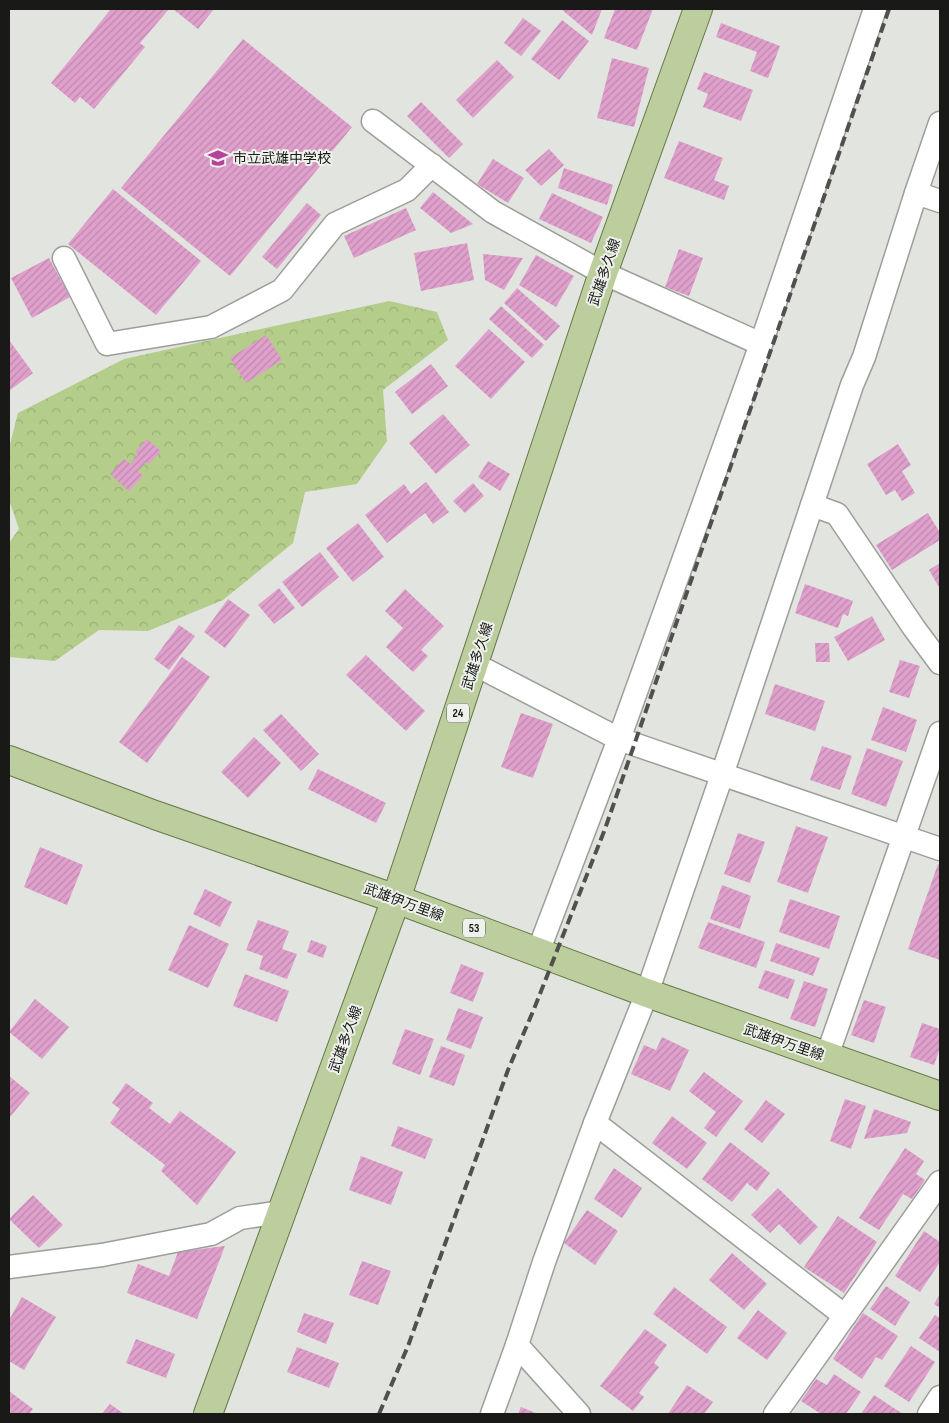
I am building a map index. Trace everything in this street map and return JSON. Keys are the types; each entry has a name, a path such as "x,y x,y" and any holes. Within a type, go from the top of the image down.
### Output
{"main road":[{"name":"武雄多久線","path":"208,1414 396,899 603,273 698,9"},
{"name":"武雄伊万里線","path":"9,760 155,815 396,899 647,993 940,1096"}],"street":[{"path":"538,952 619,739 761,344 875,9"},
{"path":"373,121 493,212 603,273 761,344"},
{"path":"492,1414 544,1262 595,1123 647,993 722,775 852,384 864,358 940,123"},
{"path":"64,258 107,344 211,328 282,290 335,224 408,190 432,166"},
{"path":"916,193 940,201"},
{"path":"812,505 837,514 940,663"},
{"path":"474,664 619,739 940,849"},
{"path":"827,1056 940,733"},
{"path":"595,1123 844,1316"},
{"path":"775,1414 940,1182"},
{"path":"10,1264 102,1255 210,1234 240,1218 282,1212"},
{"path":"517,1345 579,1414"},
{"path":"929,1414 940,1397"}],"green space":[{"path":"389,301 437,312 448,340 383,390 387,441 357,484 305,492 293,543 223,600 148,631 99,630 55,661 9,657 9,543 19,529 9,500 9,448 18,413 124,359"}],"building":[{"path":"111,9 169,9 140,43 145,47 94,109 80,97 75,103 51,83"},
{"path":"173,9 214,9 198,29"},
{"path":"561,9 602,9 592,35"},
{"path":"615,9 653,9 637,50 604,38"},
{"path":"523,18 541,31 521,56 504,43"},
{"path":"562,20 589,41 559,80 531,59"},
{"path":"721,23 780,46 768,78 750,71 757,52 716,37"},
{"path":"243,39 352,127 230,276 121,188"},
{"path":"612,58 649,68 634,127 597,118"},
{"path":"497,60 514,77 473,118 456,100"},
{"path":"704,72 753,90 741,121 703,107 708,94 697,89"},
{"path":"421,102 463,144 449,158 407,116"},
{"path":"679,141 723,158 714,180 729,186 724,200 664,178"},
{"path":"549,149 564,165 541,186 525,170"},
{"path":"493,159 524,178 508,203 477,184"},
{"path":"564,168 613,185 607,205 558,188"},
{"path":"113,189 201,261 156,315 68,244"},
{"path":"433,192 473,224 451,233 420,208"},
{"path":"552,193 603,217 591,243 539,219"},
{"path":"307,203 321,215 277,269 262,257"},
{"path":"406,208 416,230 354,258 344,236"},
{"path":"467,243 474,280 421,291 414,253"},
{"path":"679,249 703,258 689,296 665,287"},
{"path":"483,254 523,258 504,290 485,280"},
{"path":"536,255 574,276 556,307 519,285"},
{"path":"49,258 70,297 32,318 11,278"},
{"path":"517,288 560,326 546,341 504,303"},
{"path":"501,306 544,345 532,358 489,319"},
{"path":"489,329 525,362 491,399 455,366"},
{"path":"266,335 282,360 246,383 230,358"},
{"path":"9,340 33,373 9,391"},
{"path":"431,364 448,386 412,414 395,392"},
{"path":"443,414 470,445 436,474 409,443"},
{"path":"147,439 161,451 149,464 146,462 138,471 143,476 129,491 110,474 124,459 130,464 138,454 135,452"},
{"path":"898,444 911,465 902,471 915,493 902,501 895,490 886,495 867,464"},
{"path":"488,461 510,474 500,491 478,477"},
{"path":"426,482 449,512 433,524 425,513 387,543 365,515 404,484 411,494"},
{"path":"473,483 484,496 465,513 453,501"},
{"path":"928,513 940,533 940,540 892,570 876,545"},
{"path":"358,523 384,557 353,582 326,548"},
{"path":"320,552 339,577 302,607 282,582"},
{"path":"940,563 940,589 929,570"},
{"path":"805,584 853,601 848,616 843,614 838,628 795,613"},
{"path":"279,588 295,608 274,624 258,605"},
{"path":"405,589 444,626 421,650 428,656 413,672 386,647 403,628 385,611"},
{"path":"228,599 250,615 225,648 204,632"},
{"path":"872,616 885,640 848,661 834,637"},
{"path":"179,625 195,636 169,670 154,659"},
{"path":"815,643 829,643 830,662 816,662"},
{"path":"366,655 425,711 406,731 346,675"},
{"path":"182,657 210,677 147,763 119,742"},
{"path":"900,660 920,666 909,698 889,692"},
{"path":"775,684 825,701 815,731 765,714"},
{"path":"883,707 917,720 906,752 871,740"},
{"path":"521,713 553,724 533,778 501,767"},
{"path":"281,714 319,754 301,771 263,730"},
{"path":"254,737 281,763 248,798 221,772"},
{"path":"822,746 852,756 840,790 810,780"},
{"path":"867,748 903,761 886,807 851,794"},
{"path":"318,769 386,803 376,823 308,789"},
{"path":"796,826 828,837 808,893 777,882"},
{"path":"738,833 765,842 750,883 724,874"},
{"path":"40,847 83,865 67,905 24,887"},
{"path":"938,864 940,865 940,960 908,949"},
{"path":"722,885 751,896 740,929 710,919"},
{"path":"205,889 232,902 220,927 193,914"},
{"path":"790,899 840,916 829,949 779,932"},
{"path":"258,920 289,931 282,949 297,954 287,979 259,969 263,956 246,950"},
{"path":"708,922 765,942 756,968 698,948"},
{"path":"189,925 229,944 208,988 168,970"},
{"path":"311,940 327,946 323,958 307,952"},
{"path":"776,943 820,958 813,976 770,961"},
{"path":"461,964 484,973 473,1002 450,993"},
{"path":"765,970 795,980 788,999 758,988"},
{"path":"245,974 289,991 277,1022 233,1006"},
{"path":"804,981 828,989 815,1027 790,1019"},
{"path":"35,999 69,1027 42,1059 9,1032"},
{"path":"864,1000 886,1007 874,1043 851,1035"},
{"path":"458,1008 483,1017 471,1049 446,1040"},
{"path":"922,1023 940,1029 940,1048 934,1065 910,1057"},
{"path":"405,1029 434,1039 420,1075 392,1064"},
{"path":"662,1037 689,1050 670,1091 631,1074 644,1045 656,1050"},
{"path":"441,1046 465,1055 454,1086 429,1077"},
{"path":"704,1072 743,1101 716,1137 704,1128 716,1112 689,1091"},
{"path":"9,1076 30,1093 9,1118"},
{"path":"126,1083 153,1103 149,1108 170,1124 180,1111 236,1152 197,1205 161,1171 165,1165 110,1123 120,1109 112,1103"},
{"path":"845,1099 866,1106 851,1149 830,1141"},
{"path":"766,1100 785,1114 762,1143 744,1129"},
{"path":"874,1109 911,1122 907,1133 864,1139"},
{"path":"672,1116 707,1143 687,1169 652,1143"},
{"path":"398,1126 433,1139 425,1159 391,1146"},
{"path":"730,1142 770,1173 757,1191 747,1183 732,1202 702,1179"},
{"path":"905,1148 924,1161 916,1174 925,1180 912,1199 903,1194 879,1230 859,1218"},
{"path":"361,1156 403,1172 391,1205 349,1190"},
{"path":"614,1168 642,1188 622,1218 594,1199"},
{"path":"778,1188 818,1227 800,1245 779,1224 770,1233 751,1215"},
{"path":"33,1195 63,1225 39,1248 9,1219"},
{"path":"587,1210 618,1231 595,1265 564,1243"},
{"path":"838,1216 877,1242 844,1293 804,1267"},
{"path":"924,1231 940,1242 940,1262 920,1292 895,1276"},
{"path":"225,1246 197,1319 127,1293 138,1264 169,1276 178,1252"},
{"path":"732,1253 767,1284 744,1310 709,1280"},
{"path":"362,1261 391,1271 378,1305 349,1295"},
{"path":"886,1286 910,1302 895,1326 870,1309"},
{"path":"674,1287 727,1327 707,1354 653,1314"},
{"path":"940,1294 940,1308 934,1304"},
{"path":"22,1297 56,1317 24,1370 9,1361 9,1320"},
{"path":"758,1310 787,1333 767,1360 737,1338"},
{"path":"304,1313 334,1323 326,1344 297,1332"},
{"path":"863,1313 898,1336 882,1360 876,1357 862,1379 833,1359"},
{"path":"935,1315 940,1318 940,1352 919,1338"},
{"path":"645,1329 667,1345 654,1363 659,1367 639,1393 644,1397 633,1411 600,1386"},
{"path":"136,1339 175,1354 166,1378 126,1363"},
{"path":"911,1346 935,1362 909,1402 884,1386"},
{"path":"297,1347 339,1363 329,1388 287,1372"},
{"path":"834,1374 861,1392 846,1414 821,1414 801,1401 816,1379 827,1385"},
{"path":"687,1385 713,1402 704,1414 668,1414"},
{"path":"9,1391 33,1409 29,1414 9,1414"},
{"path":"874,1395 903,1414 861,1414"},
{"path":"110,1404 124,1414 102,1414"},
{"path":"521,1407 538,1414 518,1414"}],"railway":[{"path":"379,1414 408,1346 508,1070 605,829 889,9"}],"place":[{"name":"市立武雄中学校","path":"218,158"}]}
